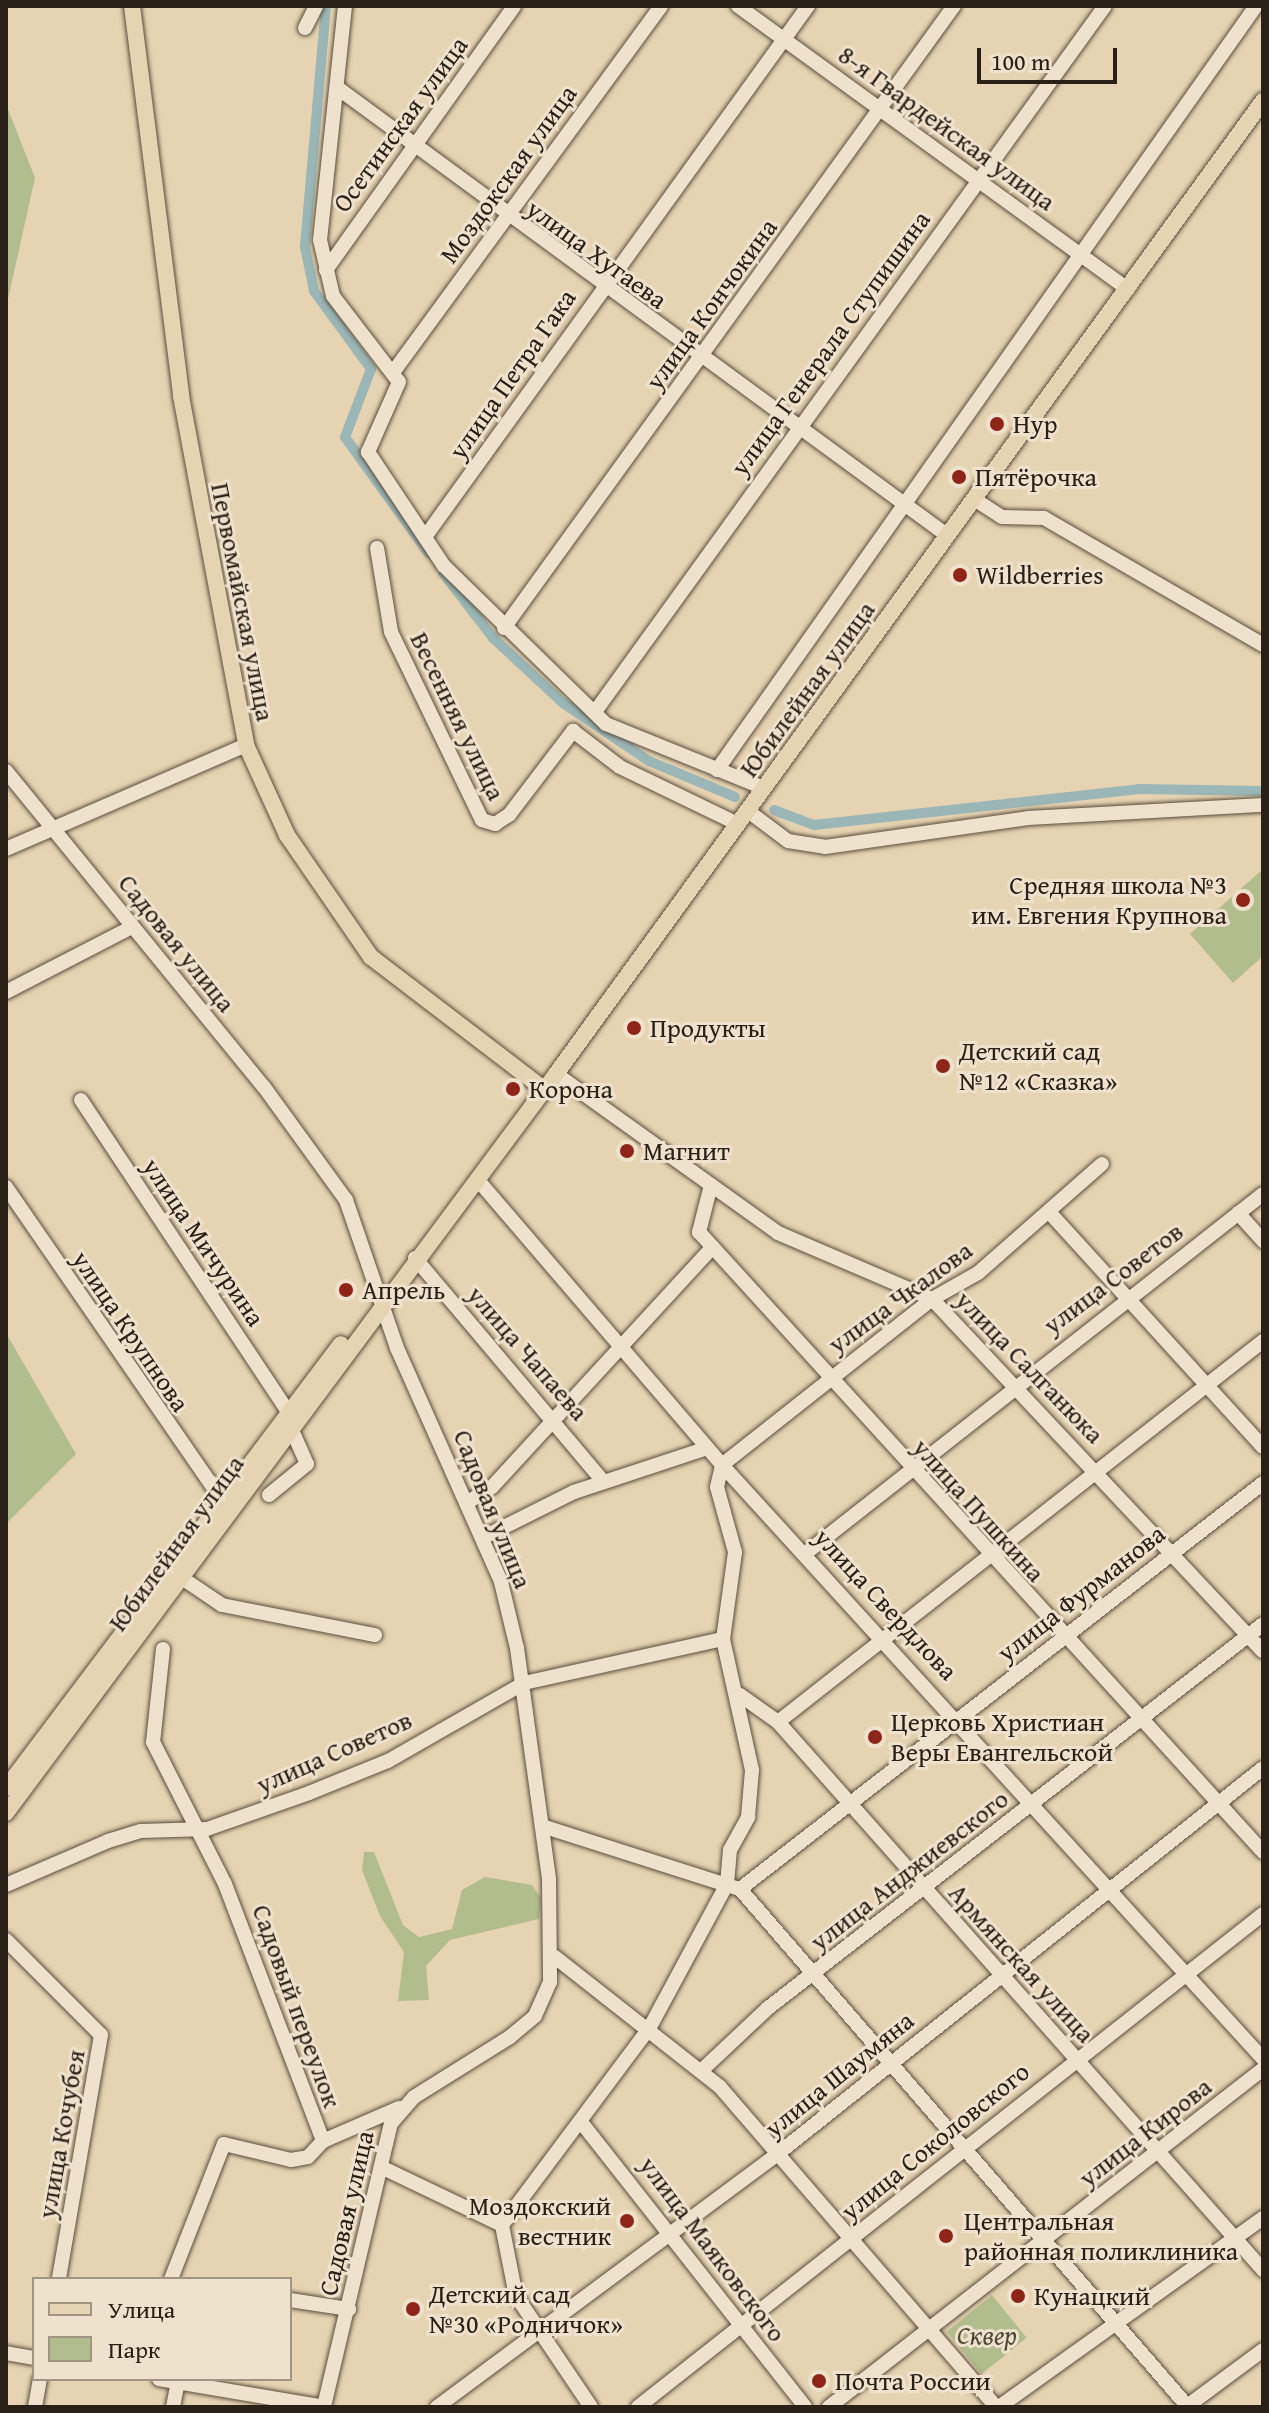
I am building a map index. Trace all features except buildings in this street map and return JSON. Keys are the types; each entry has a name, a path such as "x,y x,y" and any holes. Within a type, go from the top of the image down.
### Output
{"main road":[{"name":"Первомайская улица","path":"132,6 181,396 246,745 287,835 371,957 545,1090"},
{"name":"Юбилейная улица","path":"6,1788 182,1578 383,1299 545,1090 1263,101"},
{"name":"Юбилейная улица","path":"6,1813 221,1499 287,1410 383,1299"}],"street":[{"path":"305,28 316,6"},
{"path":"345,6 339,89 320,240 326,270 352,326 394,371 399,391 368,452 425,537 504,628 624,735 764,788"},
{"name":"Осетинская улица","path":"326,270 514,6"},
{"name":"Моздокская улица","path":"394,371 661,6"},
{"name":"8-я Гвардейская улица","path":"738,6 1128,289"},
{"name":"улица Петра Гака","path":"425,537 808,6"},
{"name":"улица Кончокина","path":"504,628 702,360 954,6"},
{"name":"улица Генерала Ступишина","path":"597,709 1105,6"},
{"path":"717,770 904,505 1077,251 1256,6"},
{"name":"улица Хугаева","path":"339,89 412,148 948,536"},
{"path":"974,499 1002,517 1044,518 1263,645"},
{"name":"Весенняя улица","path":"377,548 391,632 482,820 495,824 509,815 573,731 620,767 743,818"},
{"path":"6,849 246,745"},
{"name":"Садовая улица","path":"6,771 331,1177 501,1582 524,1683 555,1957 535,2016 400,2108 381,2167 324,2407"},
{"path":"743,818 788,841 825,847 1044,817 1263,805"},
{"path":"6,992 132,927"},
{"name":"улица Салганюка","path":"556,1074 809,1252 932,1299 1263,1651"},
{"name":"улица Мичурина","path":"81,1100 287,1410"},
{"name":"улица Чкалова","path":"722,1465 932,1299 978,1273 1050,1213 1102,1164"},
{"name":"улица Свердлова","path":"477,1179 722,1465 883,1635 1263,2059"},
{"name":"улица Пушкина","path":"711,1185 697,1221 713,1247 828,1380 1062,1638 1139,1716 1263,1852"},
{"name":"улица Крупнова","path":"6,1187 221,1499"},
{"name":"улица Советов","path":"806,1553 1013,1384 1263,1194"},
{"path":"1050,1213 1263,1447"},
{"path":"1238,1213 1263,1241"},
{"path":"468,1502 555,1421 713,1247"},
{"name":"улица Чапаева","path":"415,1258 603,1481"},
{"path":"778,1722 1093,1468 1263,1341"},
{"path":"269,1495 307,1464 291,1428"},
{"path":"482,1538 603,1481 707,1448"},
{"path":"591,2407 534,2332 502,2245 502,2225 650,2027 733,1887 730,1850 753,1799 740,1695 723,1639 735,1552 717,1487 722,1465"},
{"name":"улица Фурманова","path":"733,1887 850,1807 1263,1483"},
{"path":"182,1578 222,1605 375,1635"},
{"name":"улица Анджиевского","path":"702,2070 810,1977 1139,1716 1263,1624"},
{"name":"улица Советов","path":"6,1885 141,1831 197,1830 388,1761 524,1683 723,1639"},
{"name":"Садовый переулок","path":"163,1649 153,1742 197,1830 266,1983 323,2141 308,2157 291,2160 224,2144 172,2277"},
{"name":"Армянская улица","path":"740,1695 778,1722 850,1807 1263,2270"},
{"name":"улица Шаумяна","path":"437,2407 780,2152 1263,1768"},
{"path":"542,1826 733,1887 1187,2407 1263,2350"},
{"name":"улица Соколовского","path":"638,2407 962,2148 1263,1914"},
{"name":"улица Кочубея","path":"6,1940 93,2023 102,2041 59,2277"},
{"path":"555,1957 650,2027 702,2070 780,2152 997,2407 1263,2218"},
{"name":"улица Кирова","path":"829,2407 1263,2069"},
{"path":"323,2141 400,2108"},
{"name":"улица Маяковского","path":"581,2122 805,2407"},
{"path":"381,2167 502,2225"},
{"path":"292,2300 349,2309"},
{"path":"6,2353 32,2358"},
{"path":"35,2407 40,2381"},
{"path":"172,2381 324,2407"},
{"path":"173,2407 178,2382"}],"green space":[{"path":"6,104 35,178 6,308"},
{"name":"Средняя школа №3 им. Евгения Крупнова","path":"1263,869 1263,956 1233,983 1190,934"},
{"path":"6,1333 76,1454 6,1524"},
{"path":"364,1852 374,1852 403,1925 419,1937 452,1929 462,1890 485,1877 532,1885 541,1898 539,1919 450,1940 426,1966 429,2000 398,2001 404,1952 380,1916 362,1870"},
{"name":"Сквер","path":"992,2295 1027,2338 982,2374 947,2332"}],"waterway":[{"path":"326,6 305,247 314,291 371,369 345,437 429,554"},
{"path":"443,573 493,638 563,703 649,761 735,797"},
{"path":"774,810 814,825 1139,789 1263,791"}],"place":[{"name":"Нур","path":"997,424"},
{"name":"Пятёрочка","path":"959,477"},
{"name":"Wildberries","path":"960,575"},
{"name":"Средняя школа №3 им. Евгения Крупнова","path":"1243,900"},
{"name":"Продукты","path":"634,1028"},
{"name":"Детский сад №12 «Сказка»","path":"943,1066"},
{"name":"Корона","path":"513,1089"},
{"name":"Магнит","path":"627,1151"},
{"name":"Апрель","path":"346,1290"},
{"name":"Церковь Христиан Веры Евангельской","path":"875,1737"},
{"name":"Моздокский вестник","path":"627,2221"},
{"name":"Центральная районная поликлиника","path":"946,2236"},
{"name":"Кунацкий","path":"1018,2296"},
{"name":"Детский сад №30 «Родничок»","path":"413,2309"},
{"name":"Почта России","path":"819,2381"}]}
